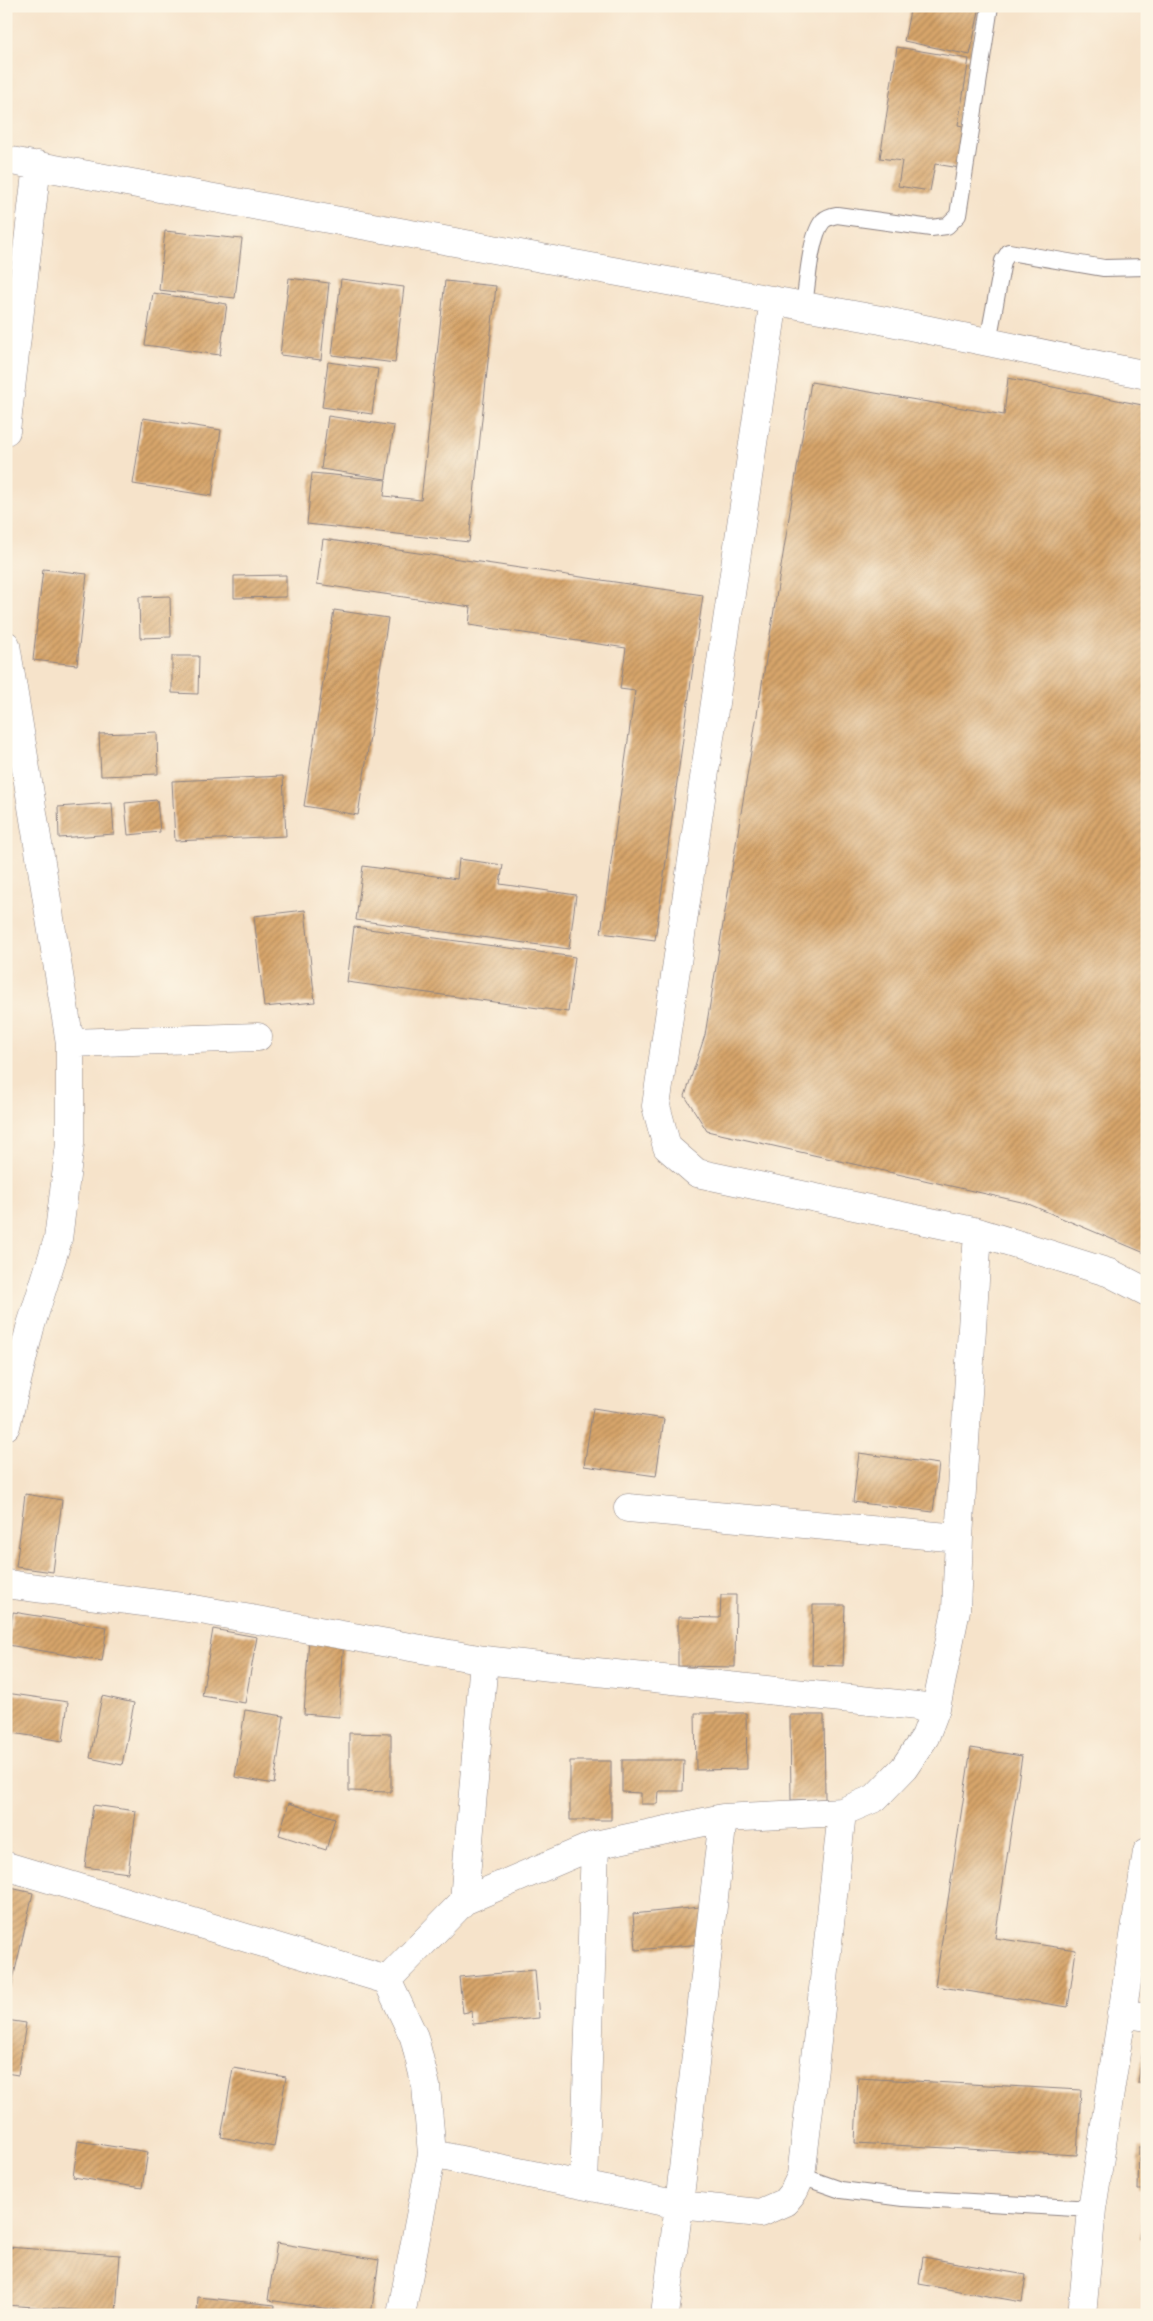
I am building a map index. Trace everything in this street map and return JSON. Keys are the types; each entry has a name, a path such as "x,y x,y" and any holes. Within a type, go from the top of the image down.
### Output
{"street":[{"path":"6,160 774,300 1147,374"},
{"path":"6,431 37,166"},
{"path":"774,300 656,1106 667,1147 698,1174 978,1232 1110,1273 1147,1292"},
{"path":"6,645 70,1043 70,1144 58,1239 18,1328 6,1426"},
{"path":"70,1043 258,1037"},
{"path":"387,1980 464,1901 596,1844 723,1818 842,1812 875,1798 904,1768 925,1737 936,1708 956,1610 978,1232"},
{"path":"628,1508 959,1538"},
{"path":"6,1584 189,1608 484,1660 936,1708"},
{"path":"464,1901 484,1660"},
{"path":"432,2154 680,2205 760,2213 785,2202 794,2191 801,2176 822,2008 842,1812"},
{"path":"665,2315 680,2205 723,1818"},
{"path":"584,2185 596,1844"},
{"path":"1082,2315 1092,2209 1134,2015 1147,1852"},
{"path":"6,1866 387,1980 414,2037 426,2086 432,2154 401,2315"}],"lane":[{"path":"804,306 811,252 821,223 828,217 837,215 931,228 947,226 958,215 990,6"},
{"path":"988,342 1003,260 1009,252 1104,268 1147,267"},
{"path":"801,2176 841,2190 904,2198 1092,2209"}],"building":[{"path":"911,6 980,6 970,55 904,41"},
{"path":"897,47 969,59 958,125 967,127 960,168 935,164 930,191 898,186 902,161 880,158"},
{"path":"165,231 242,239 235,298 159,290"},
{"path":"289,278 329,283 321,360 280,355"},
{"path":"341,279 404,287 395,363 332,355"},
{"path":"445,281 496,286 469,542 307,524 312,473 386,480 384,496 421,500"},
{"path":"153,293 227,304 220,355 145,345"},
{"path":"328,362 378,369 372,414 322,407"},
{"path":"1008,378 1147,406 1147,1254 1026,1203 707,1131 685,1096 705,1035 811,382 1004,415"},
{"path":"328,416 394,426 386,479 321,469"},
{"path":"143,418 221,430 212,496 133,484"},
{"path":"323,539 703,595 655,940 601,933 635,691 620,689 626,648 469,625 471,607 317,584"},
{"path":"43,569 87,574 77,665 33,660"},
{"path":"286,575 286,597 234,598 234,576"},
{"path":"170,596 171,637 140,638 139,597"},
{"path":"334,610 388,618 358,815 304,806"},
{"path":"172,656 199,656 198,694 172,693"},
{"path":"157,732 158,774 101,776 99,734"},
{"path":"283,776 286,836 175,841 172,781"},
{"path":"157,800 160,832 128,835 125,803"},
{"path":"112,803 114,834 59,838 58,807"},
{"path":"459,859 503,865 500,884 576,895 569,949 356,920 363,866 457,879"},
{"path":"305,910 315,1002 264,1007 254,916"},
{"path":"354,927 575,957 568,1012 347,982"},
{"path":"593,1408 664,1419 656,1476 584,1466"},
{"path":"859,1453 939,1464 933,1512 853,1502"},
{"path":"25,1494 62,1500 53,1572 16,1567"},
{"path":"721,1595 736,1595 735,1667 678,1666 678,1617 720,1618"},
{"path":"813,1605 845,1605 843,1666 812,1665"},
{"path":"13,1612 107,1627 102,1661 8,1645"},
{"path":"213,1629 257,1637 245,1703 202,1696"},
{"path":"309,1637 344,1639 339,1717 304,1714"},
{"path":"6,1693 68,1702 63,1741 6,1732"},
{"path":"102,1696 134,1703 122,1765 90,1758"},
{"path":"245,1710 284,1716 274,1784 235,1777"},
{"path":"695,1713 746,1713 747,1769 696,1770"},
{"path":"790,1715 824,1715 825,1799 791,1800"},
{"path":"349,1733 391,1734 391,1792 349,1791"},
{"path":"971,1748 1022,1756 995,1938 1076,1950 1068,2007 935,1986"},
{"path":"622,1760 684,1760 683,1791 659,1791 658,1804 641,1804 641,1793 622,1792"},
{"path":"570,1761 611,1761 611,1820 570,1820"},
{"path":"289,1803 335,1818 326,1850 279,1835"},
{"path":"93,1805 136,1811 128,1873 85,1867"},
{"path":"6,1887 33,1893 11,1988 6,1987"},
{"path":"709,1906 712,1943 636,1950 633,1914"},
{"path":"535,1970 539,2018 473,2024 472,2011 463,2013 459,1977"},
{"path":"6,2020 26,2023 18,2075 6,2073"},
{"path":"1144,2043 1147,2043 1147,2084 1138,2083"},
{"path":"233,2068 286,2077 274,2147 221,2137"},
{"path":"858,2078 1081,2090 1077,2155 855,2143"},
{"path":"78,2141 148,2152 142,2188 73,2177"},
{"path":"1139,2147 1147,2147 1147,2190 1138,2190"},
{"path":"1144,2207 1147,2207 1147,2241 1139,2239"},
{"path":"277,2243 379,2260 371,2315 268,2300"},
{"path":"6,2247 120,2255 116,2313 6,2305"},
{"path":"923,2257 1026,2275 1022,2302 919,2284"},
{"path":"198,2297 275,2305 274,2315 197,2315"}]}
